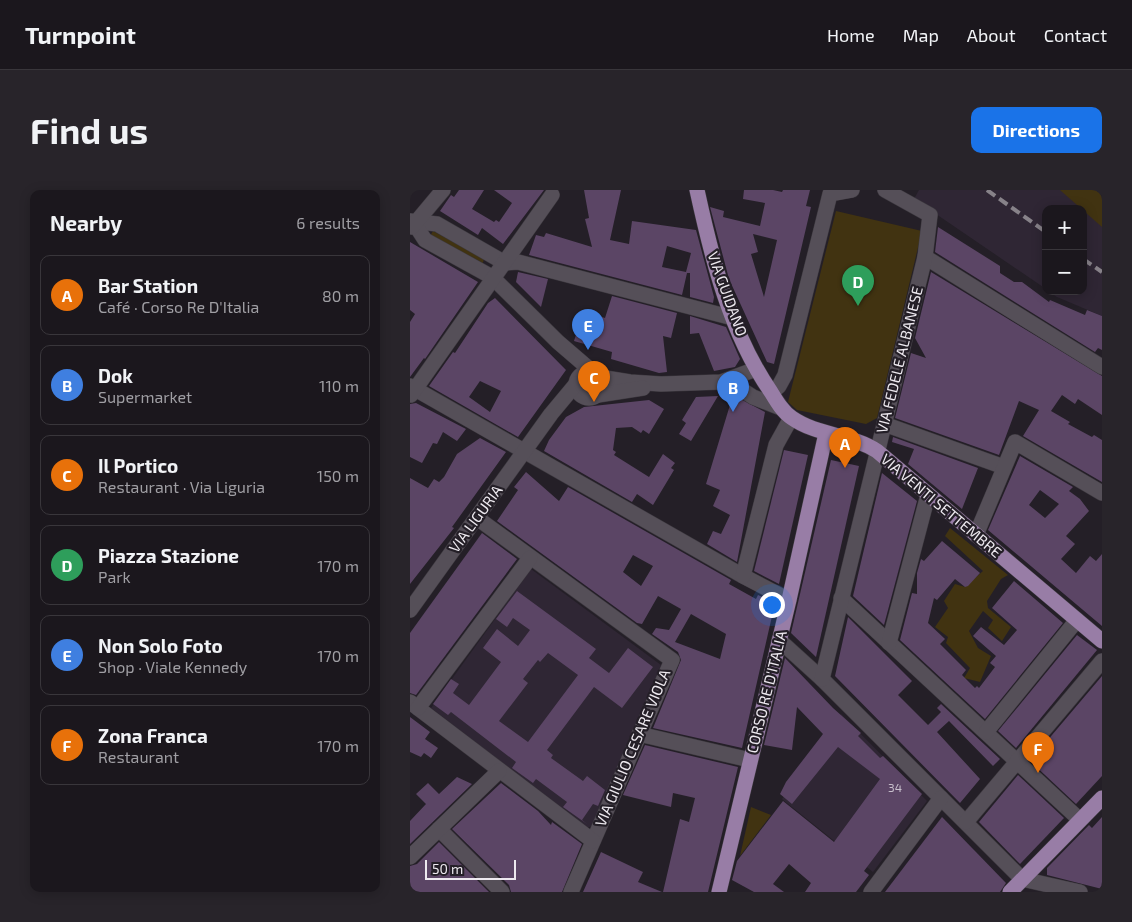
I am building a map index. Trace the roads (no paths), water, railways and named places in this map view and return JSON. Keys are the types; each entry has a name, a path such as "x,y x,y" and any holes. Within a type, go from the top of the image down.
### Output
{"main road":[{"name":"VIA GUIDANO","path":"697,190 717,274 733,318 756,369 767,388"},
{"name":"VIA VENTI SETTEMBRE","path":"767,388 786,413 806,427 864,443 877,451 1102,641"},
{"name":"CORSO RE D'ITALIA","path":"719,892 789,600 826,433"},
{"path":"1010,892 1102,798"}],"street":[{"path":"411,225 431,206 442,190"},
{"path":"728,384 767,388 779,386 785,375 830,194 852,190"},
{"name":"VIA FEDELE ALBANESE","path":"822,679 925,257 930,214 885,190"},
{"path":"552,195 412,390 525,450 743,576 789,600"},
{"path":"411,225 437,224 504,263 518,262 733,318"},
{"path":"411,225 425,240 492,277 558,342 597,375 602,389 591,396 580,394 574,365 558,342"},
{"path":"925,257 1102,367"},
{"path":"728,384 756,369"},
{"path":"577,381 583,374 597,375"},
{"name":"VIA LIGURIA","path":"597,375 630,382 728,384"},
{"name":"VIA LIGURIA","path":"410,610 415,594 477,518 577,381"},
{"name":"VIA LIGURIA","path":"541,428 578,400 661,384"},
{"path":"728,384 786,413 776,445 743,576"},
{"path":"884,424 1004,467"},
{"path":"976,535 1015,442 1102,493"},
{"path":"889,643 928,495"},
{"name":"VIA GIULIO CESARE VIOLA","path":"477,518 672,660 571,892"},
{"path":"530,558 414,705 593,842"},
{"path":"841,598 1080,820"},
{"path":"986,732 1077,620"},
{"path":"779,640 822,679 1022,879 1080,892"},
{"path":"966,822 1102,662"},
{"path":"639,734 750,760"},
{"path":"410,857 499,771"},
{"path":"871,892 941,798"},
{"path":"439,829 502,892"}],"railway":[{"path":"987,190 1042,229"},
{"path":"1087,262 1102,272"}],"place":[{"name":"Piazza Stazione","path":"858,306"},
{"name":"Non Solo Foto","path":"588,350"},
{"name":"Il Portico","path":"594,402"},
{"name":"Dok","path":"733,412"},
{"name":"Bar Station","path":"845,468"},
{"name":"Zona Franca","path":"1038,773"}]}
